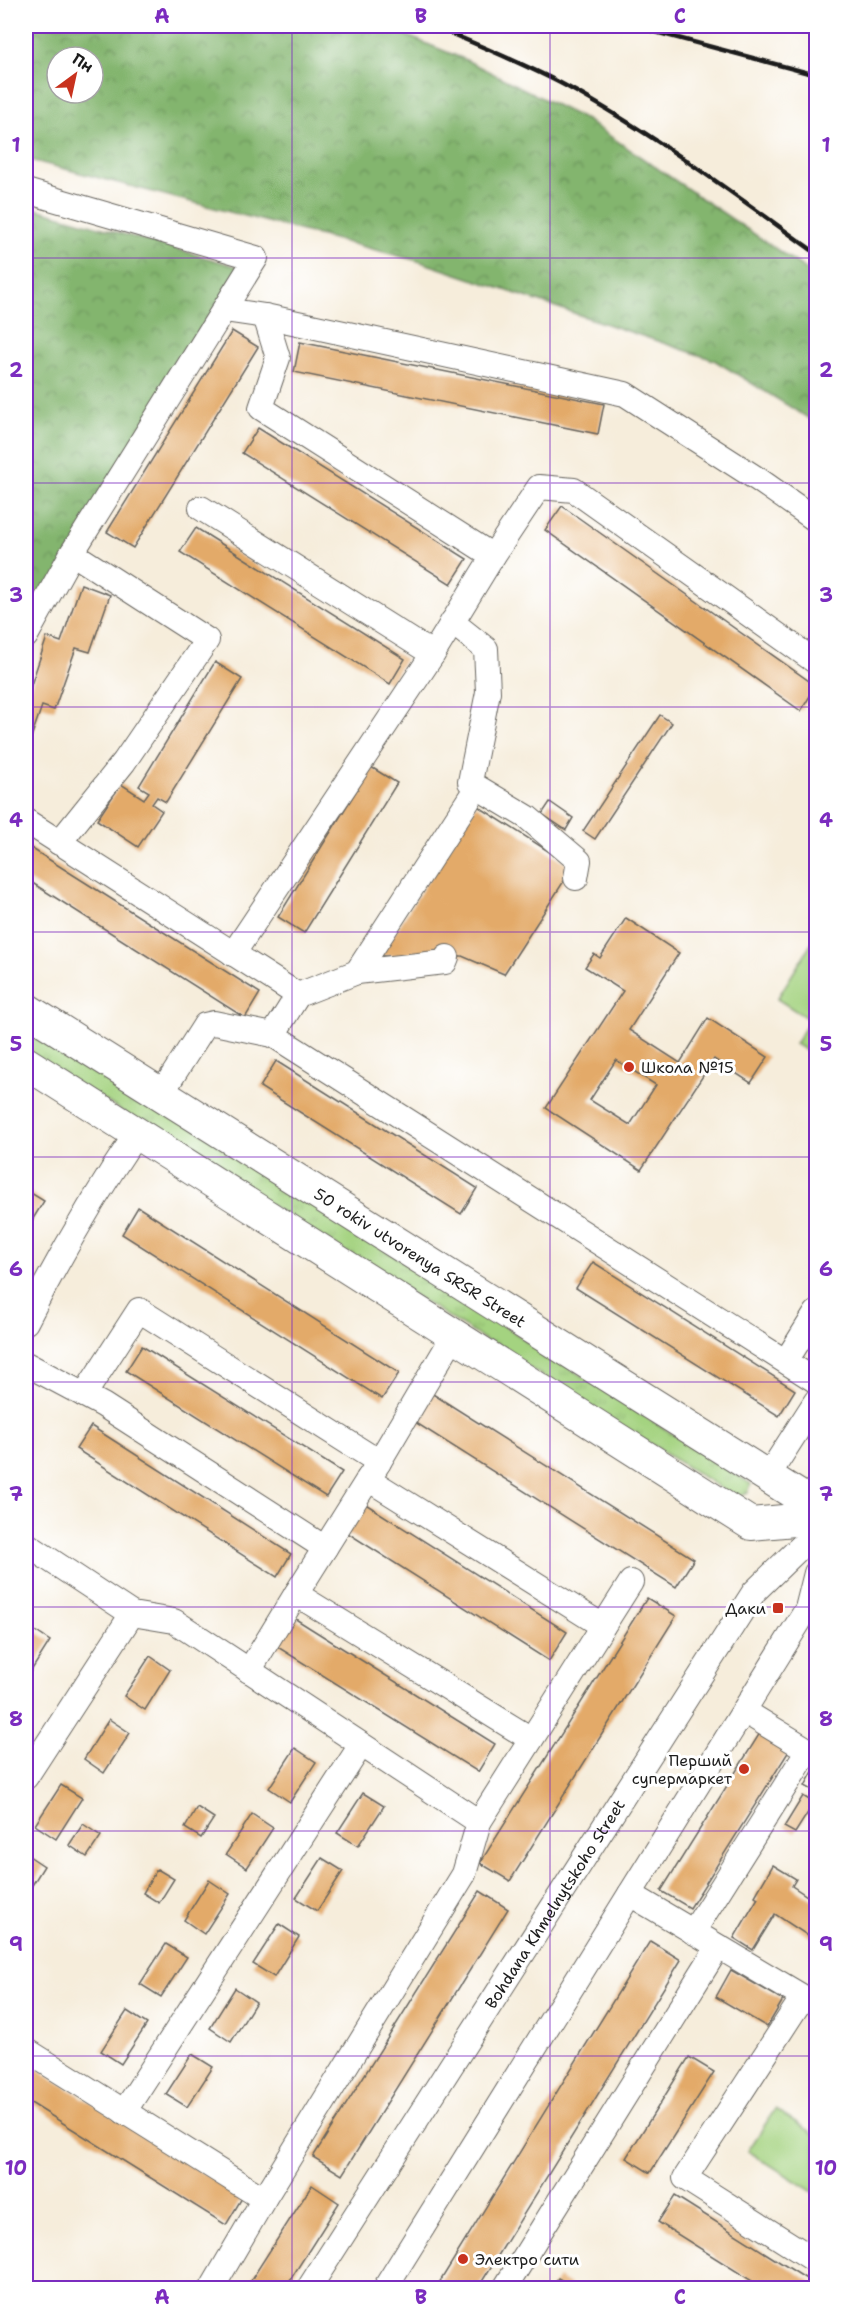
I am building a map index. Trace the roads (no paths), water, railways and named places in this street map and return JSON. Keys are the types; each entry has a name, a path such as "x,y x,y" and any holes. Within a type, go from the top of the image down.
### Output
{"main road":[{"name":"50 rokiv utvorenya SRSR Street","path":"26,1009 816,1507"},
{"path":"26,1063 751,1524 816,1518"}],"street":[{"path":"26,191 256,258 72,553 26,636"},
{"path":"224,310 265,316 625,394 759,480 816,520"},
{"path":"265,316 278,358 261,408 493,556"},
{"path":"233,954 433,654 493,556 539,487 574,490 816,662"},
{"path":"201,508 433,654"},
{"path":"59,843 124,762 207,640 72,553"},
{"path":"452,622 486,649 488,692 470,782"},
{"path":"357,972 477,787 527,818 579,861 576,878"},
{"path":"26,821 298,995"},
{"path":"273,1035 298,995 357,972 445,962 447,957"},
{"path":"161,1094 205,1025 214,1023 273,1035 816,1381"},
{"path":"26,1323 94,1197 136,1134"},
{"path":"84,1395 138,1310 603,1626"},
{"path":"786,1361 816,1313"},
{"path":"249,1671 454,1335"},
{"path":"26,1364 103,1405 325,1548"},
{"path":"768,1476 816,1401"},
{"name":"Bohdana Khmelnytskoho Street","path":"309,2289 754,1592 816,1532"},
{"path":"26,1544 132,1614 174,1621 479,1822"},
{"path":"385,2289 807,1609 816,1574"},
{"path":"212,2289 264,2199 464,1874 479,1822 631,1582"},
{"path":"296,1594 531,1739"},
{"path":"26,1777 132,1614"},
{"path":"693,1932 812,1752 744,1711"},
{"path":"124,2112 361,1745"},
{"path":"630,1894 803,1997 685,2178 816,2261"},
{"path":"505,2289 718,1947"},
{"path":"26,2050 264,2199"}],"railway":[{"path":"433,26 500,54 599,105 694,166 816,253"},
{"path":"633,26 816,75"}],"place":[{"name":"Школа №15","path":"629,1067"},
{"name":"Даки","path":"778,1608"},
{"name":"Перший супермаркет","path":"744,1769"},
{"name":"Электро сити","path":"463,2259"}]}
